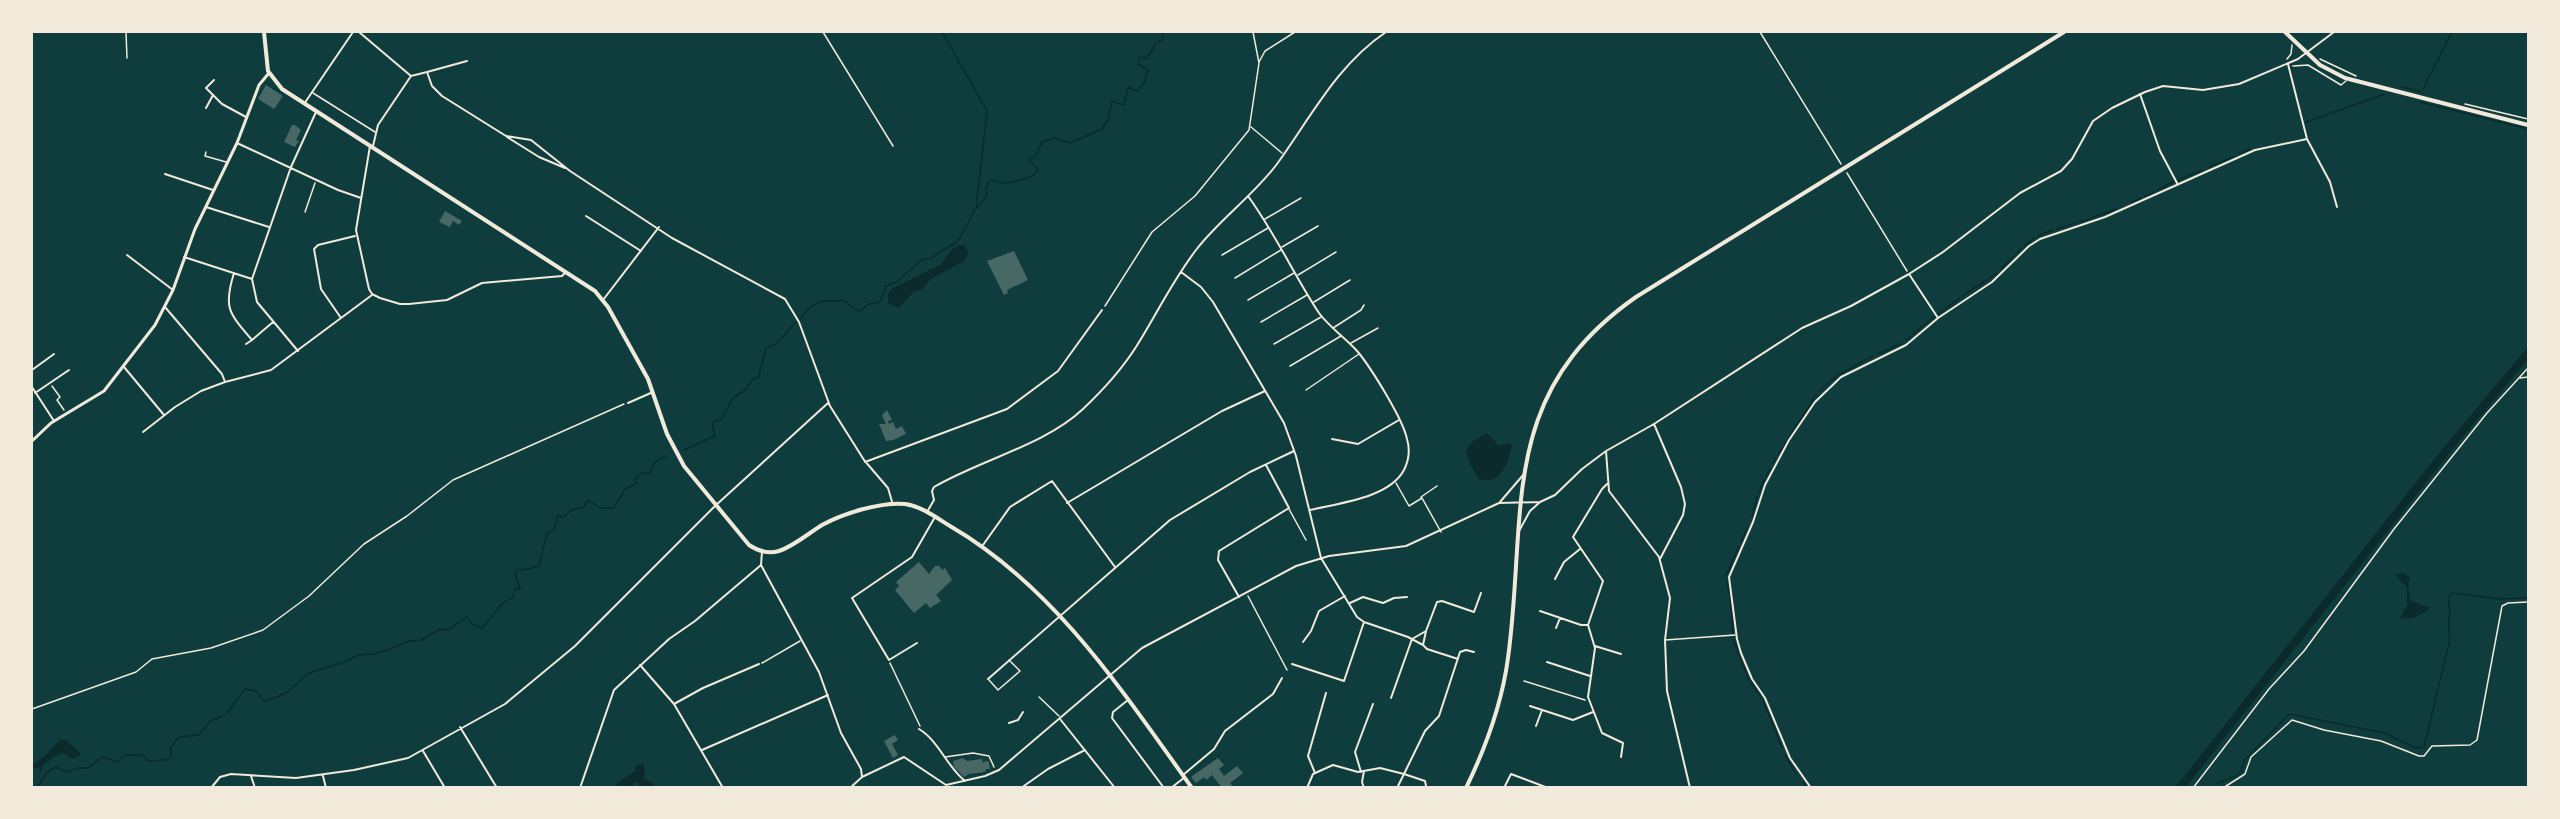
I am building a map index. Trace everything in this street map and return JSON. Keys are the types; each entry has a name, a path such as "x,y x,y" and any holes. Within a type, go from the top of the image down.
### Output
{"main road":[{"path":"264,32 265,58 269,73 279,87 567,272 588,286 603,300 654,392 664,425 675,450 746,542 762,551 782,550 834,519 905,504 927,512 982,545 1059,615 1110,674 1192,788"},
{"path":"1466,788 1489,734 1506,674 1524,474 1536,422 1551,388 1576,351 1606,320 1657,284 2064,32"},
{"path":"2285,32 2326,69 2347,79 2529,125"}],"street":[{"path":"304,104 354,32"},
{"path":"359,32 411,76"},
{"path":"927,512 934,500 932,490 934,487 962,471 1050,433 1082,410 1133,351 1202,242 1248,196 1283,154 1340,74 1360,52 1386,32"},
{"path":"1518,533 1530,511 1559,491 1582,469 1606,451 1654,424 1793,333 1852,306 1909,274 2020,193 2061,171 2072,159 2095,119 2139,94 2168,86 2198,90 2222,89 2244,83 2309,53 2334,32"},
{"path":"467,61 411,76 378,125 371,146 356,236 369,289 372,294 400,304 440,301 480,284 562,276 567,272"},
{"path":"2288,64 2307,139 2328,178 2337,207"},
{"path":"427,72 431,85 437,92 523,147 570,171 695,251 782,297 797,319 828,403 865,462 888,488 893,505"},
{"path":"32,441 54,421 98,396 124,367 165,307 205,207 237,143 260,82 269,73"},
{"path":"214,80 206,88 222,105 246,117"},
{"path":"2139,94 2160,151 2177,183"},
{"path":"206,108 213,95"},
{"path":"298,351 256,301 256,289 252,279 291,167 316,112"},
{"path":"506,136 528,139 570,171"},
{"path":"523,147 528,139"},
{"path":"1810,788 1790,758 1764,697 1752,679 1736,635 1729,575 1753,522 1765,485 1790,438 1815,402 1832,384 1869,362 1906,345 1938,318 1992,282 2037,240 2105,217 2259,148 2307,139"},
{"path":"237,143 361,198"},
{"path":"539,157 544,149"},
{"path":"165,174 213,190"},
{"path":"1248,196 1322,317 1359,354 1406,433 1409,451 1405,467 1395,482 1381,491 1310,510"},
{"path":"205,207 269,227"},
{"path":"586,216 641,251"},
{"path":"603,300 659,227"},
{"path":"340,318 321,289 314,248 356,236"},
{"path":"127,255 172,290"},
{"path":"184,257 252,279"},
{"path":"1181,272 1201,287 1214,302 1284,423 1294,451 1321,558 1357,617 1412,639 1427,649 1458,658"},
{"path":"234,273 228,292 228,307 234,319 252,340"},
{"path":"1909,274 1938,318"},
{"path":"143,432 191,397 225,382 266,373 372,294"},
{"path":"165,307 222,374 225,382"},
{"path":"865,462 1007,409 1058,371 1102,310"},
{"path":"246,344 273,322"},
{"path":"32,370 54,354"},
{"path":"124,367 164,415"},
{"path":"35,393 69,370"},
{"path":"32,387 54,421"},
{"path":"1067,503 1227,408 1266,391"},
{"path":"628,403 654,392"},
{"path":"211,788 225,775 293,778 323,775 379,765 412,756 460,727 505,704 568,652 716,506 828,403"},
{"path":"1332,439 1357,444 1399,420"},
{"path":"1654,424 1681,487 1685,504 1684,513 1660,559"},
{"path":"988,679 1174,517 1266,464 1294,451"},
{"path":"1606,451 1607,484 1611,494 1660,559 1671,599 1665,640 1668,698 1690,788"},
{"path":"1239,597 1218,560 1219,551 1289,508 1266,464"},
{"path":"1499,503 1524,474"},
{"path":"982,545 1010,507 1050,481 1054,482 1115,567"},
{"path":"1607,484 1573,532 1573,539 1602,581 1588,625 1595,646 1588,701 1603,734 1623,743 1621,757"},
{"path":"850,788 862,777 903,758 946,786 999,770 1023,747 1060,719 1142,648 1296,566 1321,558 1396,548 1441,532 1506,501 1540,502"},
{"path":"917,643 889,660 852,597 912,557 935,517"},
{"path":"1555,579 1563,563 1580,549"},
{"path":"762,551 761,566 803,640 828,695 840,730 861,769 862,777"},
{"path":"580,788 611,695 619,685 671,637 695,621 761,566"},
{"path":"1423,645 1438,601 1474,612 1481,593"},
{"path":"1304,642 1319,611 1346,596"},
{"path":"1350,603 1363,597 1383,603 1394,598 1407,597"},
{"path":"1540,611 1588,625"},
{"path":"1556,628 1560,618"},
{"path":"1292,664 1344,681 1365,622"},
{"path":"1391,698 1412,639 1426,631"},
{"path":"1595,646 1621,654"},
{"path":"1397,788 1425,731 1436,720 1460,652 1466,650 1474,652"},
{"path":"1547,662 1590,676"},
{"path":"674,704 703,688 759,664"},
{"path":"640,665 674,704 723,788"},
{"path":"1171,788 1214,749 1225,731 1271,696 1282,678"},
{"path":"1314,773 1308,756 1326,693"},
{"path":"702,750 828,695"},
{"path":"1128,700 1112,713 1112,718 1164,788"},
{"path":"1364,788 1363,772 1355,753 1373,704"},
{"path":"1530,706 1573,720 1593,712"},
{"path":"1536,726 1542,710"},
{"path":"1009,723 1018,720 1023,712"},
{"path":"1060,719 1115,788"},
{"path":"460,727 497,788"},
{"path":"920,729 945,757 954,772 965,781"},
{"path":"1011,788 1020,788 1048,769 1085,750"},
{"path":"423,751 445,788"},
{"path":"1306,788 1310,776 1333,765 1363,772 1380,768 1425,781 1426,786"},
{"path":"1504,788 1511,774 1548,788"},
{"path":"250,775 255,788"},
{"path":"323,775 326,788"}],"lane":[{"path":"312,93 376,133"},
{"path":"206,152 205,156 227,163"},
{"path":"1264,220 1302,198"},
{"path":"1235,278 1318,226"},
{"path":"1221,255 1269,227"},
{"path":"1248,300 1336,252"},
{"path":"1313,302 1350,280"},
{"path":"1261,322 1308,295"},
{"path":"1332,328 1362,310 1364,305"},
{"path":"1274,344 1322,317"},
{"path":"1350,344 1378,328"},
{"path":"1290,366 1341,336"},
{"path":"1306,390 1359,354"},
{"path":"1395,482 1409,506 1422,498 1421,495 1437,486"},
{"path":"1422,498 1441,532"},
{"path":"1289,508 1306,540"},
{"path":"1665,640 1736,635"},
{"path":"988,679 999,690 1020,671 1009,660"},
{"path":"945,757 983,754 989,756 994,766"}],"path":[{"path":"126,32 128,58"},
{"path":"823,32 893,146"},
{"path":"1253,32 1259,63"},
{"path":"1102,310 1152,232 1195,196 1250,127 1259,63 1265,51 1295,32"},
{"path":"1760,32 1839,161"},
{"path":"2296,42 2291,47 2292,54 2287,59 2288,64 2308,65 2341,85 2344,84 2349,73 2309,53"},
{"path":"1250,127 1283,154"},
{"path":"1848,176 1909,274"},
{"path":"305,212 317,179"},
{"path":"2193,788 2269,689 2304,651 2394,529 2487,413 2529,368"},
{"path":"2519,378 2529,377"},
{"path":"50,383 60,398 57,400 66,414"},
{"path":"32,709 136,672 152,659 211,648 263,630 309,596 364,544 407,516 453,480 628,403"},
{"path":"1246,593 1287,670"},
{"path":"2223,788 2245,774 2251,757 2292,720 2324,730 2381,741 2419,756 2424,756 2432,746 2470,745 2477,740 2502,606 2508,603 2529,602"},
{"path":"759,664 803,640"},
{"path":"889,660 920,729"},
{"path":"1524,681 1588,701"},
{"path":"1039,697 1060,719"}],"water":[{"path":"964,245 969,253 964,261 931,279 921,290 914,291 899,308 888,303 888,293 893,288 940,265 952,249"},
{"path":"1487,433 1499,446 1510,443 1512,446 1502,472 1487,481 1479,479 1466,451 1472,442"},
{"path":"2403,573 2410,577 2408,584 2411,603 2413,601 2424,607 2428,606 2430,609 2408,619 2400,618 2407,605 2407,587 2395,575"},
{"path":"60,740 66,740 82,755 72,759 63,753 43,765 40,773 39,767 32,769 32,765 45,756"},
{"path":"642,763 645,768 644,778 654,784 654,787 640,787 637,782 629,787 616,786 636,770 635,767"}],"building":[{"path":"266,85 283,96 274,109 258,99"},
{"path":"292,125 301,130 295,147 284,142"},
{"path":"445,211 462,221 459,225 453,221 450,227 439,222"},
{"path":"1014,251 1028,280 1007,290 1008,293 1004,295 987,261"},
{"path":"887,410 892,420 888,421 889,424 893,422 896,429 902,426 906,434 886,441 879,424 886,424 882,415"},
{"path":"919,562 929,574 935,566 939,566 942,570 945,568 952,580 936,595 941,601 930,608 926,603 914,613 895,590 899,586 896,582"},
{"path":"895,735 898,740 892,744 898,755 893,758 884,741"},
{"path":"963,758 967,761 982,759 983,763 989,762 990,769 964,777 954,767 953,761"},
{"path":"1218,758 1224,765 1219,769 1224,776 1237,766 1243,773 1230,783 1234,788 1222,788 1212,775 1196,783 1191,777"}],"waterway":[{"path":"942,32 987,111 976,209"},
{"path":"800,319 810,308 820,302 843,300 859,312 869,304 880,302 886,286 897,282 921,260 931,258 960,238 974,211 987,196 986,188 990,180 1004,183 1027,178 1038,170 1029,160 1036,155 1042,142 1055,138 1070,143 1102,129 1108,119 1112,101 1124,105 1128,87 1138,91 1144,83 1148,70 1138,64 1139,57 1147,58 1155,45 1163,39 1162,32"},
{"path":"2423,89 2452,32"},
{"path":"2399,86 2421,92"},
{"path":"2306,122 2385,94"},
{"path":"2420,102 2528,129"},
{"path":"2240,153 2250,149"},
{"path":"2209,167 2233,157"},
{"path":"2178,180 2202,170"},
{"path":"2158,190 2174,181"},
{"path":"2145,196 2155,192"},
{"path":"2131,202 2142,198"},
{"path":"2080,222 2116,209"},
{"path":"2068,225 2076,223"},
{"path":"2057,229 2066,226"},
{"path":"2045,233 2053,230"},
{"path":"2038,236 2043,234"},
{"path":"2024,246 2034,238"},
{"path":"2017,253 2022,248"},
{"path":"2001,269 2015,255"},
{"path":"1963,296 1998,272"},
{"path":"1938,314 1960,298"},
{"path":"1906,340 1935,316"},
{"path":"684,450 715,436 712,422 722,419 733,398 744,391 753,379 758,378 766,348 776,344 796,322"},
{"path":"1878,354 1900,344"},
{"path":"2180,788 2445,452 2528,353"},
{"path":"1868,359 1873,356"},
{"path":"1839,375 1865,360"},
{"path":"1819,391 1837,376"},
{"path":"1778,455 1816,395"},
{"path":"226,714 245,689 256,691 264,701 267,701 288,692 307,674 358,655 373,654 409,641 421,640 440,629 448,630 467,617 471,623 482,628 503,603 513,597 515,589 520,589 515,574 517,570 539,565 547,534 554,529 558,515 563,517 573,509 583,508 588,500 600,508 614,508 625,489 636,484 635,479 641,473 650,473 655,462 666,456"},
{"path":"1773,464 1776,458"},
{"path":"1766,476 1770,469"},
{"path":"1759,492 1764,480"},
{"path":"1752,517 1757,496"},
{"path":"1741,542 1747,528"},
{"path":"1726,576 1739,546"},
{"path":"1727,581 1729,593"},
{"path":"2218,783 2241,772 2244,761 2289,714 2384,733 2416,748 2424,747 2450,639 2448,597 2452,593 2501,599 2528,598"},
{"path":"1730,597 1733,633"},
{"path":"1733,639 1746,673"},
{"path":"1747,676 1761,698"},
{"path":"1763,701 1782,747"},
{"path":"37,788 47,772 56,767 67,772 77,768 88,768 102,757 117,762 124,755 142,755 148,761 165,760 171,756 171,747 179,737 199,735 209,722 222,716"},
{"path":"1785,755 1796,774"},
{"path":"1803,782 1807,788"}]}
